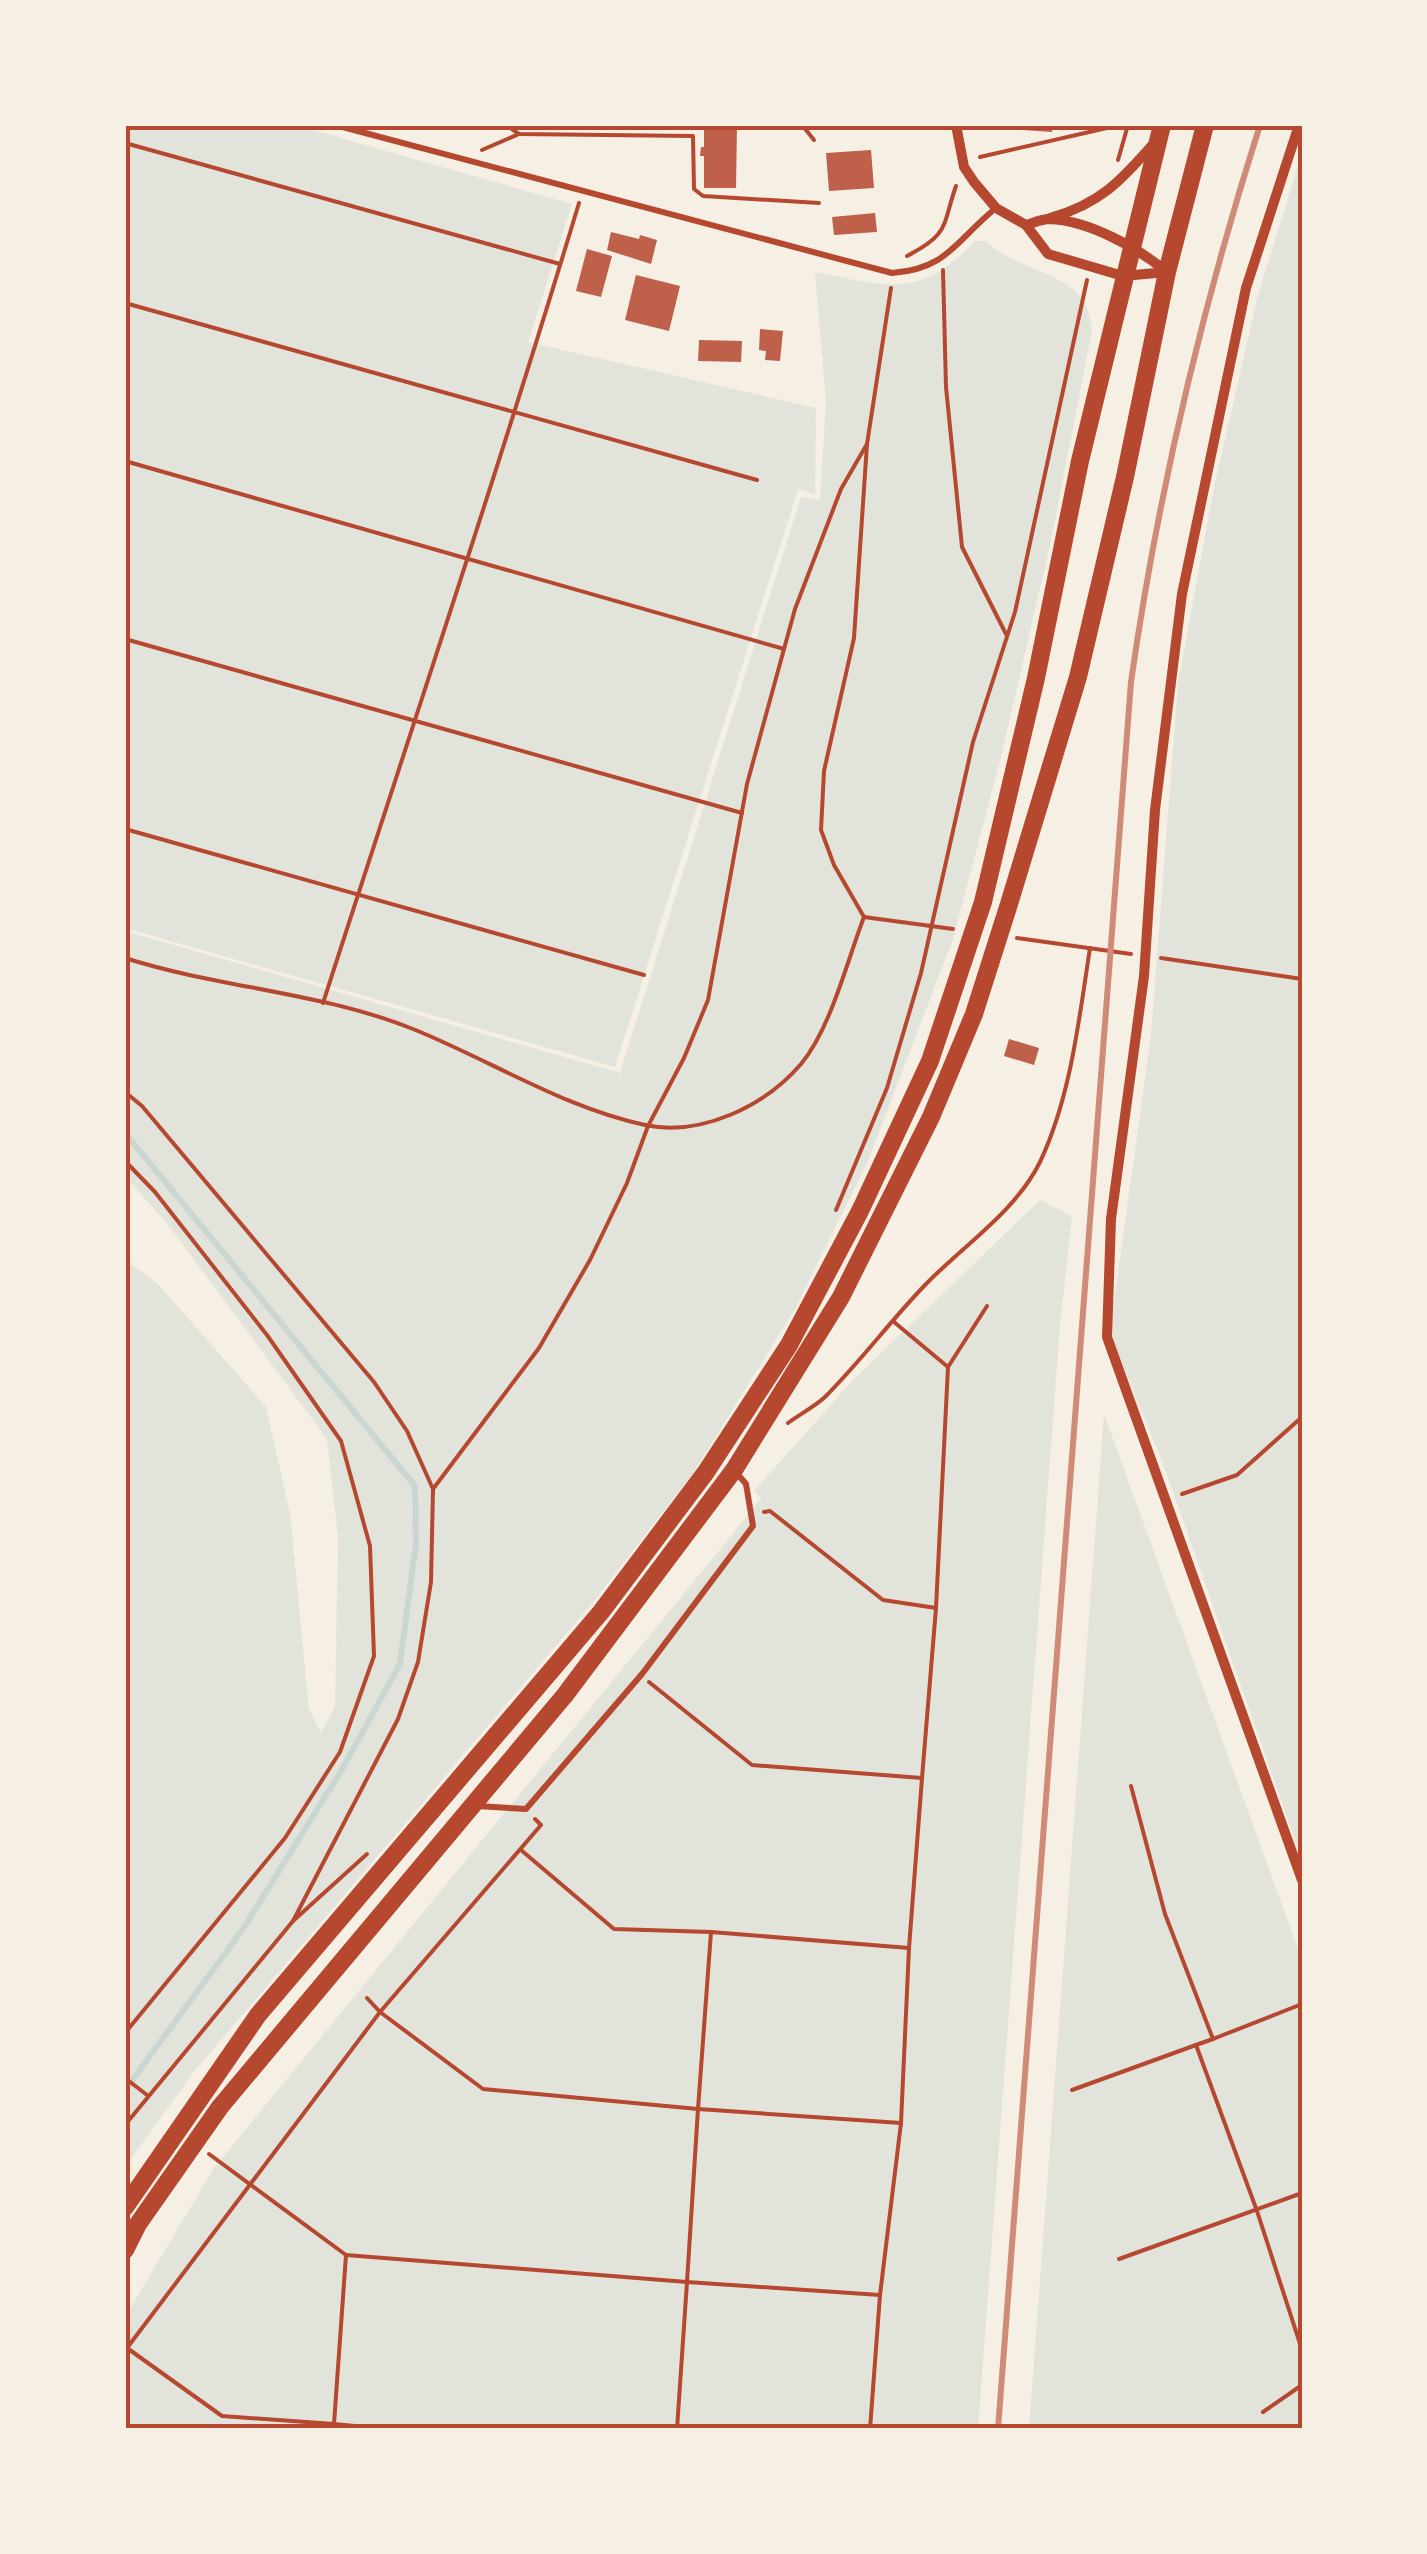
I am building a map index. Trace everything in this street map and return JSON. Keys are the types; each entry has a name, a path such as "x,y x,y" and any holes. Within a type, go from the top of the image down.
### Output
{"main road":[{"path":"125,2250 138,2224 220,2108 565,1695 734,1470 841,1297 923,1134 974,1014 1009,904 1078,677 1167,272 1204,125"},
{"path":"125,2207 258,2015 602,1612 706,1472 789,1345 860,1211 930,1061 983,902 1036,678 1080,461 1159,133"}],"street":[{"path":"956,125 964,167 996,208 1026,226 1048,254 1123,276 1167,272"},
{"path":"1299,125 1298,142 1246,288 1182,594 1155,810 1144,976 1110,1219 1108,1337 1302,1880"},
{"path":"1026,226 1074,211 1110,191 1159,133"},
{"path":"1048,219 1085,228 1130,246 1167,272"}],"lane":[{"path":"335,125 892,274 917,271 941,260 996,208"},
{"path":"470,1806 526,1809 642,1674 753,1526 746,1484 734,1470"}],"path":[{"path":"506,125 519,134"},
{"path":"693,125 694,190 703,196 819,203"},
{"path":"802,125 814,140"},
{"path":"458,160 519,134 693,136"},
{"path":"125,143 560,264"},
{"path":"323,1003 470,559 582,193"},
{"path":"941,260 946,388 962,547 1006,634"},
{"path":"834,1214 887,1088 922,973 974,742 1016,612 1090,269"},
{"path":"864,917 834,864 821,830 824,771 854,638 867,444 892,274"},
{"path":"125,302 757,480"},
{"path":"433,1489 539,1348 597,1245 627,1183 648,1126 684,1058 708,1000 742,813 795,609 841,489 867,444"},
{"path":"125,461 784,649"},
{"path":"125,639 742,813"},
{"path":"125,829 644,975"},
{"path":"864,917 961,930"},
{"path":"125,958 323,1003 410,1028 591,1109 648,1126 698,1126 754,1105 802,1064 822,1029 864,917"},
{"path":"1016,938 1300,980"},
{"path":"1042,1158 1076,1038 1090,948"},
{"path":"125,1092 142,1106 374,1382 407,1431 433,1489 431,1582 418,1662 398,1719 293,1921"},
{"path":"125,1161 268,1335 341,1440 370,1546 374,1656 340,1752 285,1838 125,2034"},
{"path":"870,2429 880,2295 900,2124 908,1948 936,1608 948,1366 987,1306"},
{"path":"894,1322 948,1366"},
{"path":"1168,1499 1237,1475 1302,1418"},
{"path":"752,1514 770,1511 883,1600 936,1608"},
{"path":"642,1674 752,1765 922,1778"},
{"path":"1131,1786 1165,1914 1214,2039"},
{"path":"386,2429 222,2416 127,2348 380,2012 541,1825 526,1809"},
{"path":"125,2126 145,2093 293,1921 372,1850"},
{"path":"521,1850 614,1929 711,1932 908,1948"},
{"path":"677,2429 711,1932"},
{"path":"366,1998 483,2088 900,2124"},
{"path":"1072,2090 1302,2004"},
{"path":"1196,2046 1258,2212 1302,2350"},
{"path":"125,2078 145,2093"},
{"path":"206,2151 346,2255 880,2295"},
{"path":"1118,2259 1258,2212 1302,2193"},
{"path":"334,2427 346,2255"},
{"path":"1264,2412 1302,2385"}],"shaded area":[{"path":"125,125 295,125 572,204 528,342 816,408 815,494 798,489 615,1067 125,928"},
{"path":"1302,153 1302,1860 1166,1472 1115,1345 1111,1323 1151,1035 1178,684 1214,487 1258,295"},
{"path":"975,241 986,241 1018,262 1067,285 1088,310 1092,330 1051,541 1001,757 953,939 868,1161 795,1309 693,1473 594,1601 193,2073 125,2167 125,1260 158,1284 266,1407 290,1513 309,1709 321,1733 335,1706 338,1537 327,1439 169,1226 125,1176 125,931 620,1073 801,497 820,500 826,401 815,272 901,284 937,273"},
{"path":"1040,1200 1072,1216 1060,1325 978,2429 125,2429 125,2317 214,2168 744,1520 761,1498 754,1491 852,1381"},
{"path":"1104,1414 1302,1960 1302,2429 1029,2429"}],"building":[{"path":"704,125 737,125 736,188 704,188 704,156 700,156"},
{"path":"1023,125 1052,125 1052,132 1023,130"},
{"path":"871,150 874,188 829,191 826,153"},
{"path":"875,213 877,232 834,235 832,217"},
{"path":"611,232 657,240 651,264 607,250"},
{"path":"587,249 612,256 601,297 576,291"},
{"path":"636,275 680,286 669,331 625,320"},
{"path":"760,329 783,331 780,361 765,360 766,351 759,350"},
{"path":"699,340 742,341 741,362 698,361"},
{"path":"1009,1039 1039,1048 1034,1065 1004,1056"}],"waterway":[{"path":"125,1133 415,1486 416,1543 400,1664 341,1771 243,1929 125,2090"}],"railway":[{"path":"998,2429 1131,682 1154,541 1184,401 1219,262 1260,125"}]}
